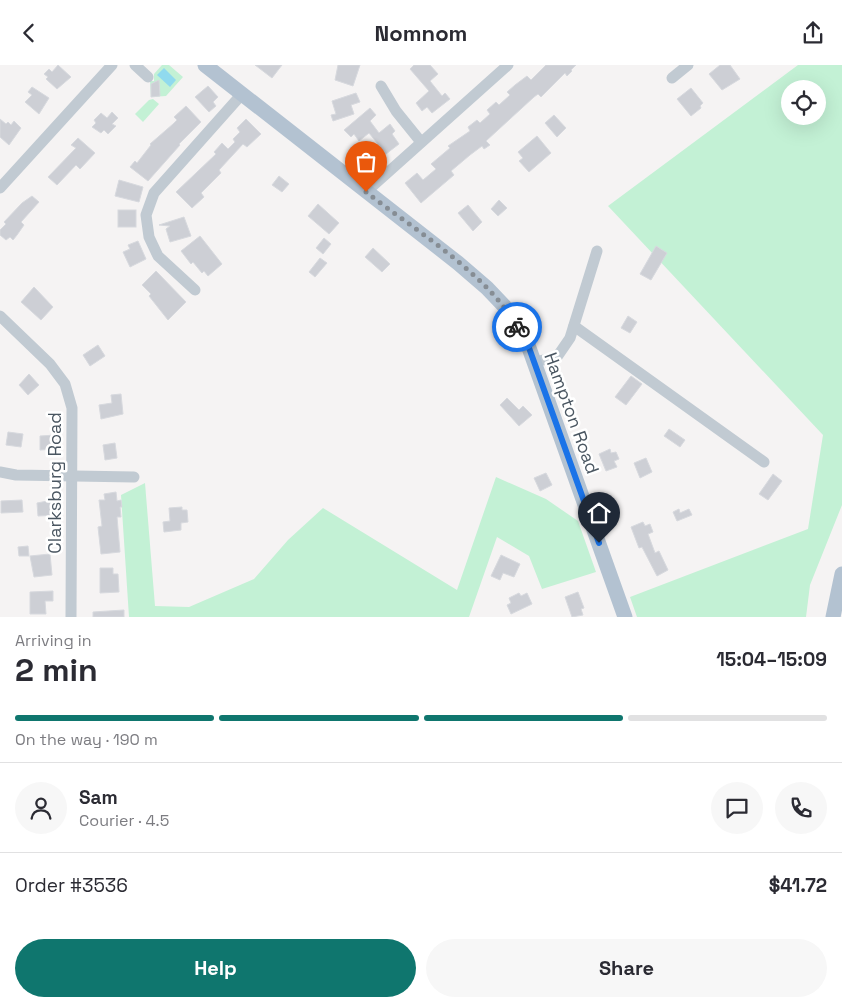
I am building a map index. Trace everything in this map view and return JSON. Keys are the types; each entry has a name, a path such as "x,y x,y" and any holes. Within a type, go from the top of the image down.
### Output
{"main road":[{"name":"Hampton Road","path":"205,65 487,288 508,310 528,345 625,617"},
{"path":"833,617 842,574"}],"street":[{"path":"0,187 112,65"},
{"path":"136,65 148,77"},
{"path":"366,192 508,65"},
{"path":"672,78 688,65"},
{"path":"381,86 396,111 421,142"},
{"path":"195,290 158,256 149,237 146,215 154,193 242,94"},
{"path":"534,362 556,357 570,338 597,251"},
{"name":"Clarksburg Road","path":"0,315 50,365 64,385 72,407 71,617"},
{"path":"574,326 764,462"},
{"path":"0,472 16,475 134,477"}],"green space":[{"path":"162,65 169,65 183,77 166,96 151,97 150,81 154,81 154,74"},
{"path":"798,65 842,65 842,505 810,585 806,617 637,617 630,597 808,529 823,435 608,206"},
{"path":"153,99 159,104 143,122 135,114 149,100"},
{"path":"496,477 546,499 578,521 596,572 542,589 529,556 497,537 469,617 129,617 121,495 145,483 155,606 189,607 254,579 288,540 323,508 457,590"}],"water":[{"path":"164,68 176,80 170,87 157,75"}],"building":[{"path":"58,65 71,77 57,89 46,79 48,77 44,74 49,69 52,72"},
{"path":"255,65 282,65 272,78"},
{"path":"338,65 360,65 353,86 335,80"},
{"path":"414,65 430,65 438,74 430,81 442,96 445,93 450,99 432,113 427,107 422,111 416,103 429,91 410,69"},
{"path":"546,65 576,65 567,76 565,73 541,97 538,94 534,97 486,141 490,145 484,149 482,146 470,155 451,171 454,175 421,203 405,183 417,173 423,180 436,169 431,164 450,148 448,146 470,131 468,127 477,120 480,123 490,114 487,110 496,102 499,105 510,95 507,92 527,76 531,80"},
{"path":"720,65 730,65 740,79 722,90 709,74"},
{"path":"159,80 160,96 151,97 151,84"},
{"path":"208,86 218,97 213,102 216,106 209,112 195,97"},
{"path":"32,87 49,98 39,114 25,102 32,95 28,92"},
{"path":"691,88 703,103 700,106 701,108 691,116 677,99"},
{"path":"356,93 360,102 351,105 354,114 333,121 331,115 336,114 332,101"},
{"path":"186,106 201,122 179,144 148,181 130,167 135,161 137,163 150,144 177,120 174,117"},
{"path":"370,108 376,115 370,121 379,133 390,124 395,131 392,134 399,144 386,154 369,133 359,141 354,134 351,137 344,130"},
{"path":"112,112 118,118 112,124 116,126 108,134 104,130 101,133 92,127 96,123 94,120 101,113 107,118"},
{"path":"554,115 566,128 557,137 545,123"},
{"path":"0,119 6,124 8,122 11,125 14,121 21,128 9,145 0,137"},
{"path":"246,119 261,134 247,147 243,144 219,170 221,173 201,193 204,197 192,208 176,192 216,154 214,152 222,143 228,149 235,142 233,139 240,132 237,128"},
{"path":"537,136 551,153 529,172 519,161 523,158 518,152"},
{"path":"78,138 95,153 80,169 76,165 57,185 48,177 76,148 71,145"},
{"path":"279,176 289,184 282,192 272,185"},
{"path":"119,180 143,187 139,202 115,196"},
{"path":"32,196 39,202 21,222 24,225 13,240 10,237 6,240 0,235 0,230 6,224 4,222 22,203"},
{"path":"499,200 507,208 498,216 491,209"},
{"path":"318,204 339,223 329,234 308,216"},
{"path":"468,205 482,222 473,231 458,213"},
{"path":"118,210 136,210 136,227 118,227"},
{"path":"184,217 191,236 170,242 166,229 170,226 159,225"},
{"path":"200,236 222,264 208,276 204,271 202,273 193,262 191,264 181,251"},
{"path":"324,238 331,244 323,254 316,248"},
{"path":"138,241 146,259 130,267 123,252 130,249 128,245"},
{"path":"656,246 667,253 651,280 640,274"},
{"path":"373,248 390,264 382,272 365,257"},
{"path":"320,258 327,263 315,277 309,272"},
{"path":"156,271 186,302 168,320 149,296 151,294 142,285"},
{"path":"34,287 53,307 41,320 21,302"},
{"path":"628,316 637,322 630,333 621,328"},
{"path":"98,345 105,356 90,366 83,355"},
{"path":"29,374 39,385 28,395 19,385"},
{"path":"631,376 642,384 626,405 615,397"},
{"path":"121,394 123,414 101,419 99,405 112,403 111,395"},
{"path":"507,398 519,410 523,406 532,415 519,426 500,405"},
{"path":"669,429 685,440 680,447 664,436"},
{"path":"8,432 23,434 21,447 6,445"},
{"path":"56,435 56,449 40,450 40,436"},
{"path":"115,443 117,458 105,460 103,445"},
{"path":"610,449 611,453 616,452 619,459 614,461 617,467 606,471 599,454"},
{"path":"646,458 652,472 640,478 634,463"},
{"path":"546,473 552,485 540,491 534,478"},
{"path":"773,474 782,481 768,500 759,494"},
{"path":"116,492 117,501 121,500 122,507 120,507 121,517 117,517 120,552 101,554 98,527 102,526 99,500 105,500 104,494"},
{"path":"58,499 59,515 38,516 37,503"},
{"path":"22,500 23,512 1,513 1,501"},
{"path":"182,507 182,510 187,510 188,522 181,523 181,530 164,532 163,522 170,521 169,508"},
{"path":"679,509 680,513 689,509 692,515 677,521 673,512"},
{"path":"643,522 645,526 650,524 653,532 648,534 655,553 659,551 668,570 657,576 642,547 639,548 631,527"},
{"path":"28,546 29,556 19,556 18,547"},
{"path":"50,554 52,575 34,577 30,556"},
{"path":"501,555 520,564 514,577 503,573 500,580 491,576"},
{"path":"100,568 113,568 113,574 118,574 119,592 100,593"},
{"path":"53,591 53,601 45,601 46,614 30,614 30,592"},
{"path":"578,592 584,608 581,609 583,615 572,617 565,597"},
{"path":"519,593 521,596 527,593 532,604 511,614 507,605 511,603 509,598"},
{"path":"124,610 124,617 93,617 93,612"}],"way so far":[{"path":"366,192 458,263 487,288 508,310 517,327"}],"route":[{"path":"517,327 528,345 599,543"}]}
